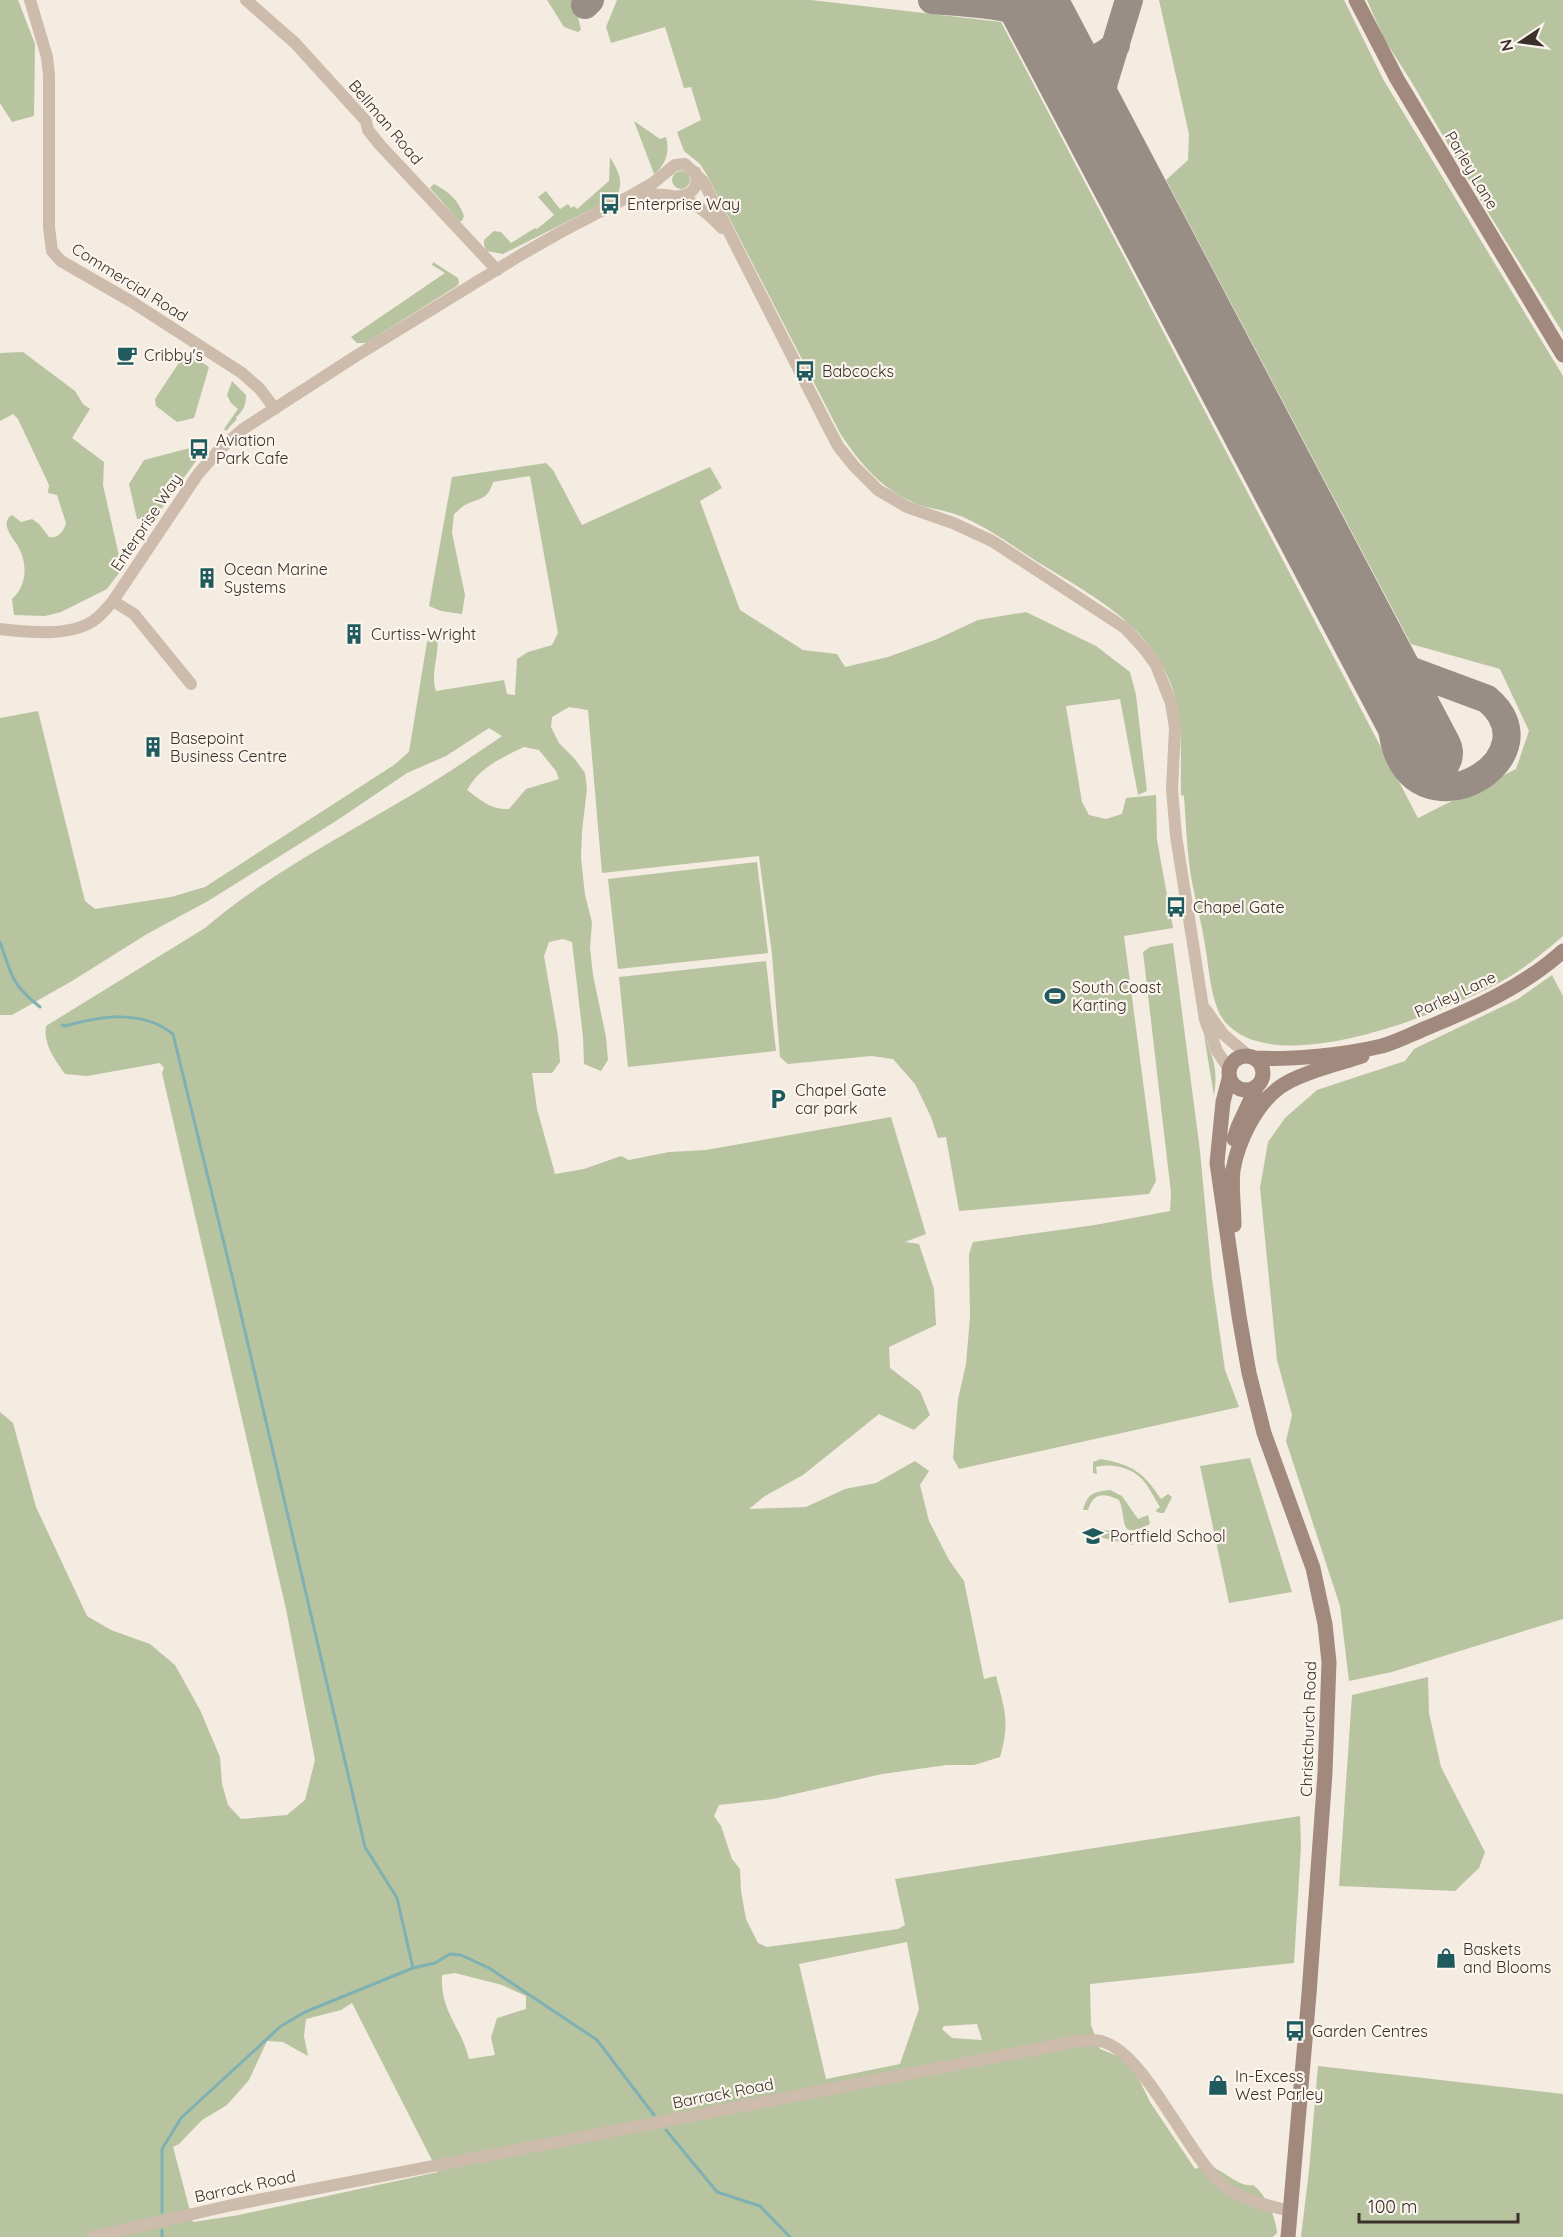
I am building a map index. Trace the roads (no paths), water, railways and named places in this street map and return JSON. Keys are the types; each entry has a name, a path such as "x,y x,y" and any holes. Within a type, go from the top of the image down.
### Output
{"main road":[{"name":"Parley Lane","path":"1356,0 1397,79 1563,355"},
{"name":"Parley Lane","path":"1252,1058 1289,1058 1384,1046 1467,1012 1530,977 1563,951"},
{"path":"1231,1258 1235,1232 1233,1169 1256,1112 1270,1096 1286,1084 1384,1046"},
{"name":"Parley Lane","path":"1259,1084 1353,1051"},
{"path":"1252,1058 1259,1062 1263,1072 1259,1084 1247,1091 1236,1088 1229,1074 1236,1059 1252,1058"},
{"name":"Christchurch Road","path":"1229,1074 1223,1102 1217,1163 1249,1372 1264,1433 1313,1568 1325,1624 1329,1662 1325,1773 1288,2237"},
{"name":"Christchurch Road","path":"1228,1234 1228,1160 1238,1127 1259,1084"}],"street":[{"name":"Commercial Road","path":"30,0 49,75 49,227 52,251 62,261 132,302 242,373 275,409"},
{"name":"Bellman Road","path":"246,0 295,43 366,121 368,130 380,145 496,270"},
{"name":"Enterprise Way","path":"0,628 38,633 83,626 96,619 113,601 198,474 243,429 496,270 561,232 632,195 666,173 670,167 680,164 690,166 695,172"},
{"path":"676,195 689,194 696,187 695,172"},
{"path":"695,172 704,181 838,446 854,466 894,501 918,512 953,523 982,537 1035,570 1125,628 1146,651 1164,682 1171,703 1174,729 1172,789 1177,846 1208,1031 1229,1074"},
{"path":"666,173 666,187 710,214 732,238"},
{"name":"Enterprise Way","path":"632,195 676,195"},
{"path":"113,601 134,614 191,684"},
{"path":"1203,1004 1223,1034 1252,1058"},
{"name":"Barrack Road","path":"92,2237 267,2198 1078,2041 1099,2040 1115,2047 1133,2061 1193,2150 1222,2184 1244,2198 1290,2211"}],"waterway":[{"path":"0,942 17,985 40,1007"},
{"path":"62,1025 107,1018 134,1018 161,1026 173,1034 234,1284 365,1847 397,1898 413,1968 435,1963 450,1954 461,1955 489,1968 597,2040 654,2115"},
{"path":"162,2212 162,2149 181,2118 281,2026 305,2012 413,1968"},
{"path":"666,2130 717,2192 760,2206 790,2237"},
{"path":"162,2230 162,2237"}],"place":[{"name":"Enterprise Way","path":"610,204"},
{"name":"Cribby's","path":"127,355"},
{"name":"Babcocks","path":"805,371"},
{"name":"Aviation Park Cafe","path":"199,449"},
{"name":"Ocean Marine Systems","path":"207,578"},
{"name":"Curtiss-Wright","path":"354,634"},
{"name":"Basepoint Business Centre","path":"153,747"},
{"name":"Chapel Gate","path":"1176,907"},
{"name":"South Coast Karting","path":"1055,996"},
{"name":"Chapel Gate car park","path":"778,1099"},
{"name":"Portfield School","path":"1093,1536"},
{"name":"Baskets and Blooms","path":"1446,1958"},
{"name":"Garden Centres","path":"1295,2031"},
{"name":"In-Excess West Parley","path":"1218,2085"}]}
